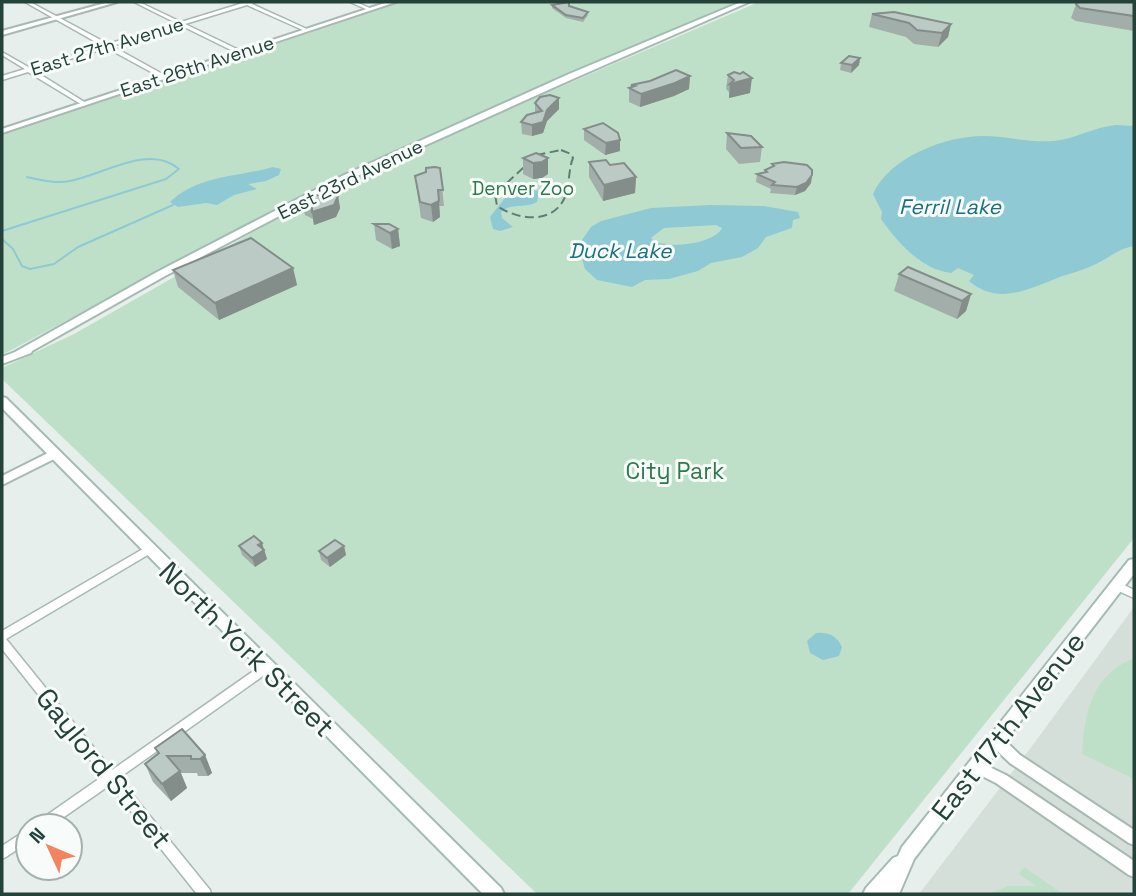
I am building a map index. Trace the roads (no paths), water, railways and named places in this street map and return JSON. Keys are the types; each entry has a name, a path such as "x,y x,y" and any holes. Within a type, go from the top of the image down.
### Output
{"main road":[{"name":"East 23rd Avenue","path":"2,361 72,331 210,250 331,184 746,2"},
{"name":"East 23rd Avenue","path":"492,113 754,2"},
{"name":"North York Street","path":"2,401 148,550 495,894"},
{"name":"East 17th Avenue","path":"890,894 908,853 1134,564"},
{"path":"872,894 908,853"}],"street":[{"path":"27,2 164,77"},
{"path":"2,33 114,2"},
{"path":"136,2 239,52"},
{"path":"248,2 307,30"},
{"name":"East 27th Avenue","path":"2,78 248,2"},
{"path":"352,2 370,9"},
{"name":"East 26th Avenue","path":"2,131 393,2"},
{"path":"2,53 84,104"},
{"path":"2,481 54,454"},
{"path":"2,636 148,550"},
{"path":"1118,586 1134,594"},
{"name":"Gaylord Street","path":"2,642 205,894"},
{"path":"61,812 266,668"},
{"path":"997,742 1016,759 1134,838"},
{"path":"977,767 1001,779 1134,870"}],"water":[{"name":"Ferril Lake","path":"1116,125 1134,126 1134,246 1087,268 1014,293 991,293 969,281 974,275 958,268 951,273 940,271 920,261 903,246 881,219 882,212 873,194 892,169 920,151 968,137 1054,141"},
{"path":"273,167 281,169 279,175 266,181 248,184 257,189 234,195 217,205 206,203 178,207 170,202 181,193 206,182"},
{"path":"530,190 539,191 537,202 505,209 501,212 502,218 513,227 500,231 493,229 490,217 505,198 517,197"},
{"name":"Duck Lake","path":"764,206 798,212 800,218 793,220 792,228 766,237 758,248 742,257 711,263 698,271 669,279 645,280 632,287 597,280 585,269 580,252 582,240 591,227 601,221 651,208","holes":["716,225 722,228 710,238 688,244 666,244 651,238 664,228"]},
{"path":"816,633 828,634 838,640 842,647 839,656 823,660 810,653 807,641"}],"waterway":[{"path":"2,231 166,179 179,169 154,159 126,163 65,182 27,177"},
{"path":"2,239 13,249 22,266 30,269 54,264 78,247 173,205"}],"railway":[{"path":"561,150 571,154 573,158 567,192 559,206 544,216 534,217 525,217 497,206 495,194 537,155 561,150"}],"park label":[{"name":"Denver Zoo","path":"523,188"},
{"name":"City Park","path":"675,471"}]}
